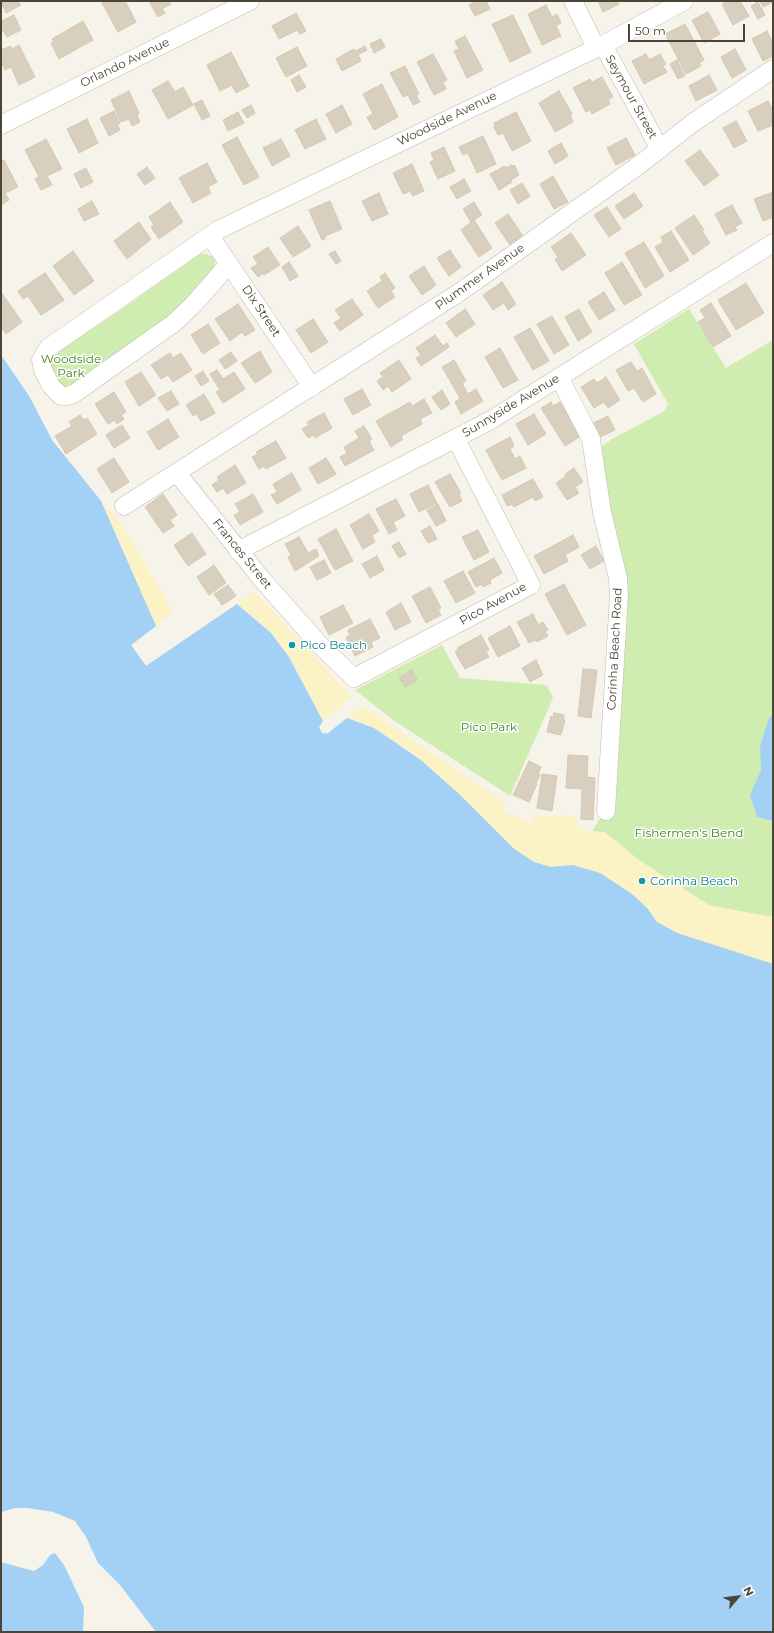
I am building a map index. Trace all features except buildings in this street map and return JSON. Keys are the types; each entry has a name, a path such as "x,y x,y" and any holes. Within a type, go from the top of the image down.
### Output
{"street":[{"name":"Orlando Avenue","path":"1,125 250,1"},
{"name":"Seymour Street","path":"573,1 660,149"},
{"name":"Woodside Avenue","path":"210,236 238,220 600,46 684,1"},
{"name":"Plummer Avenue","path":"177,473 460,292 660,149 694,122 773,69"},
{"path":"210,236 48,348 42,360 43,370 50,386 61,396 68,396 75,393 151,341 181,317 229,264"},
{"name":"Dix Street","path":"210,236 312,386"},
{"name":"Sunnyside Avenue","path":"238,551 491,420 773,243"},
{"name":"Corinha Beach Road","path":"559,377 591,439 602,512 618,578 619,595 606,811"},
{"name":"Pico Avenue","path":"354,678 531,585 456,439"},
{"path":"124,506 177,473"},
{"name":"Frances Street","path":"177,473 238,551 319,644 354,678"}],"green space":[{"name":"Woodside Park","path":"200,254 207,254 215,258 215,266 210,276 182,307 69,389 60,385 51,366 54,354 122,309"},
{"name":"Fishermen's Bend","path":"689,309 726,368 773,340 773,1029 29,614 1,355 29,396 52,440 101,501 156,626 131,645 146,666 237,604 323,721 319,727 322,733 327,734 347,718 573,865 600,818 621,564 599,449 612,439 665,411 668,404 634,344"},
{"name":"Pico Park","path":"442,645 460,678 547,685 553,698 510,796 393,720 355,690"}],"sand":[{"path":"101,501 117,518 130,538 164,596 172,613 156,626"},
{"name":"Pico Beach","path":"254,591 352,697 323,721 289,657 271,633 237,604"},
{"name":"Corinha Beach","path":"362,705 506,803 504,812 531,823 533,814 554,818 554,815 573,816 578,821 578,830 605,832 639,860 709,905 773,917 773,964 677,933 657,922 647,908 573,865 551,867 534,863 513,848 460,795 421,760 374,728 347,718"}],"water":[{"path":"1,355 29,396 52,440 101,501 156,626 131,645 146,666 237,604 271,633 289,657 323,721 319,727 322,733 327,734 347,718 374,728 421,760 460,795 513,848 534,862 551,867 573,865 600,873 632,894 647,908 657,922 677,933 773,964 773,1632 156,1632 120,1585 98,1563 86,1537 75,1521 53,1512 28,1508 15,1508 1,1512"},
{"path":"773,714 773,821 757,817 750,795 761,770 760,747 769,718"},
{"path":"55,1553 64,1565 84,1607 83,1632 1,1632 1,1562 34,1571 43,1565 50,1555"}],"place":[{"name":"Pico Beach","path":"292,645"},
{"name":"Corinha Beach","path":"642,881"}]}
